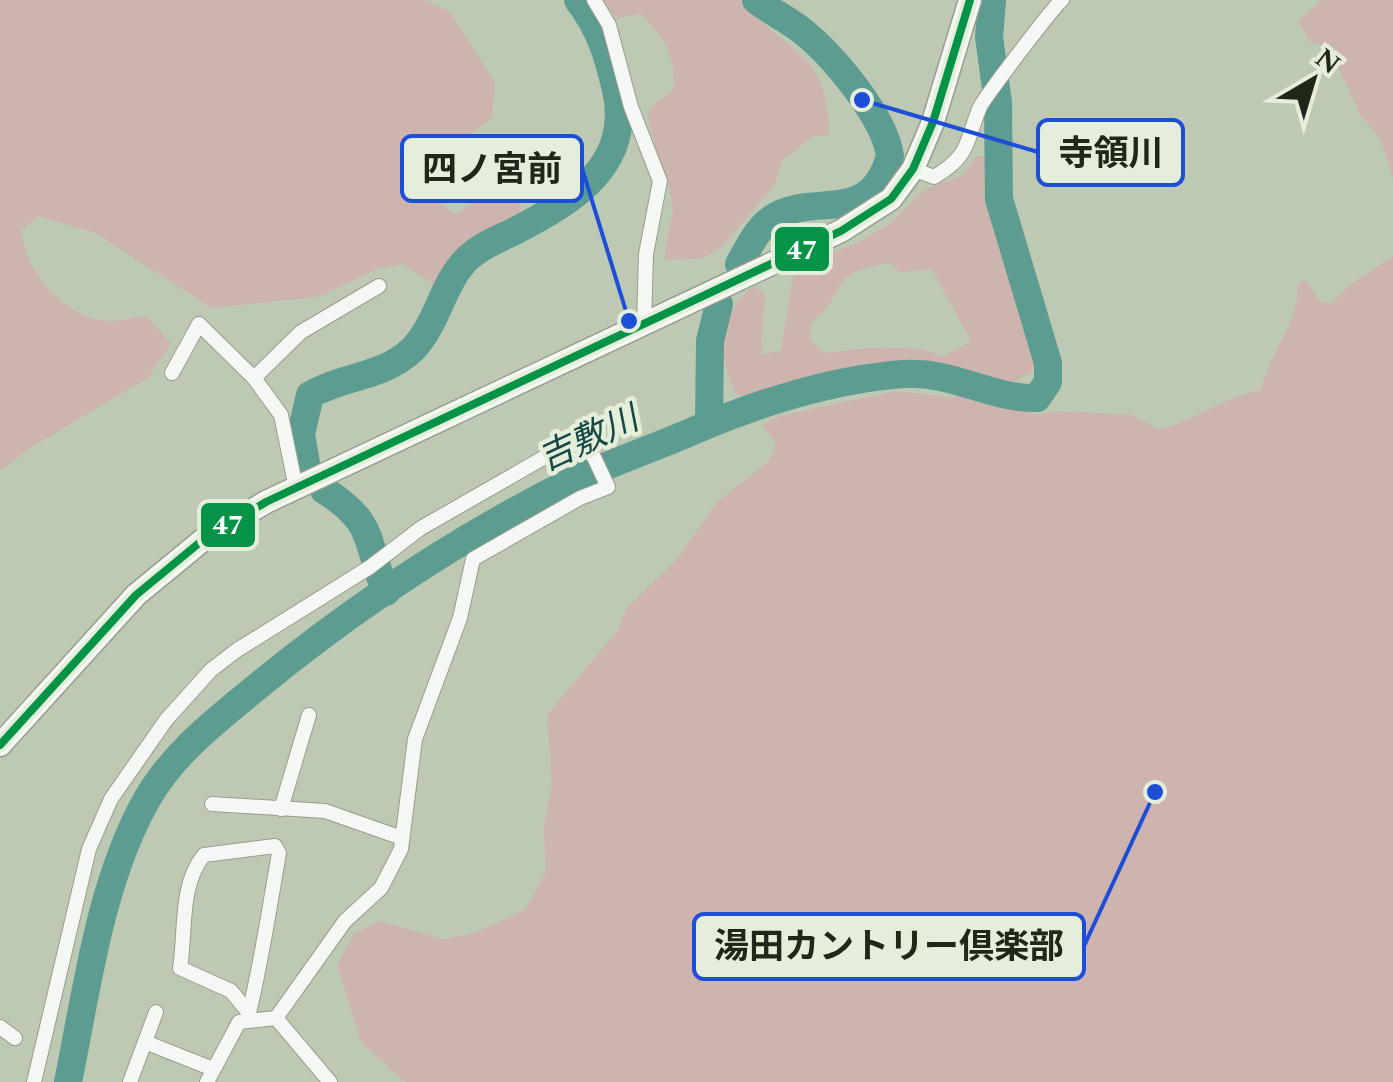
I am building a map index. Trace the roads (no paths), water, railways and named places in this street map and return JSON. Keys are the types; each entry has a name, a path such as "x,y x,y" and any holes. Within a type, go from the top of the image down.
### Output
{"highway":[{"path":"0,746 136,595 204,539 296,488 841,232 891,198 913,169 933,122 970,0"}],"street":[{"path":"594,0 609,26 631,107 660,180 646,254 644,324"},
{"path":"913,169 934,178 954,166 969,146 987,96 1062,0"},
{"path":"254,378 301,332 379,286"},
{"path":"172,372 199,324 254,378 281,415 296,488"},
{"path":"34,1082 89,849 111,799 166,720 212,670 370,567 421,528 587,440 600,426"},
{"path":"276,1018 346,921 382,888 401,849 415,739 460,618 473,559 580,498 608,487 587,440"},
{"path":"282,809 310,715"},
{"path":"212,804 325,811 402,838"},
{"path":"274,846 279,853 248,1017 231,991 183,972 182,922 204,855 274,846"},
{"path":"130,1082 156,1012"},
{"path":"145,1042 210,1076 239,1022 248,1017 276,1018 330,1082"},
{"path":"0,1027 15,1038"}],"waterway":[{"path":"307,469 301,434 310,395 389,366 413,349 468,258 558,207 594,177 607,160 616,139 619,116 616,90 602,43 578,0"},
{"path":"739,264 754,237 770,220 792,210 856,200 870,192 881,178 890,156 868,105 841,70 801,30 756,0"},
{"name":"吉敷川","path":"68,1082 106,900 147,799 170,766 212,724 369,602 487,527 568,483 769,402 851,381 904,374 939,377 1004,394 1037,398 1048,382 1048,363 999,199 998,103 989,37 992,0"},
{"path":"709,422 710,341 719,304"},
{"path":"324,490 361,523 386,592"}],"place":[{"name":"寺領川","path":"862,100"},
{"name":"四ノ宮前","path":"629,321"},
{"name":"湯田カントリー倶楽部","path":"1155,792"}]}
